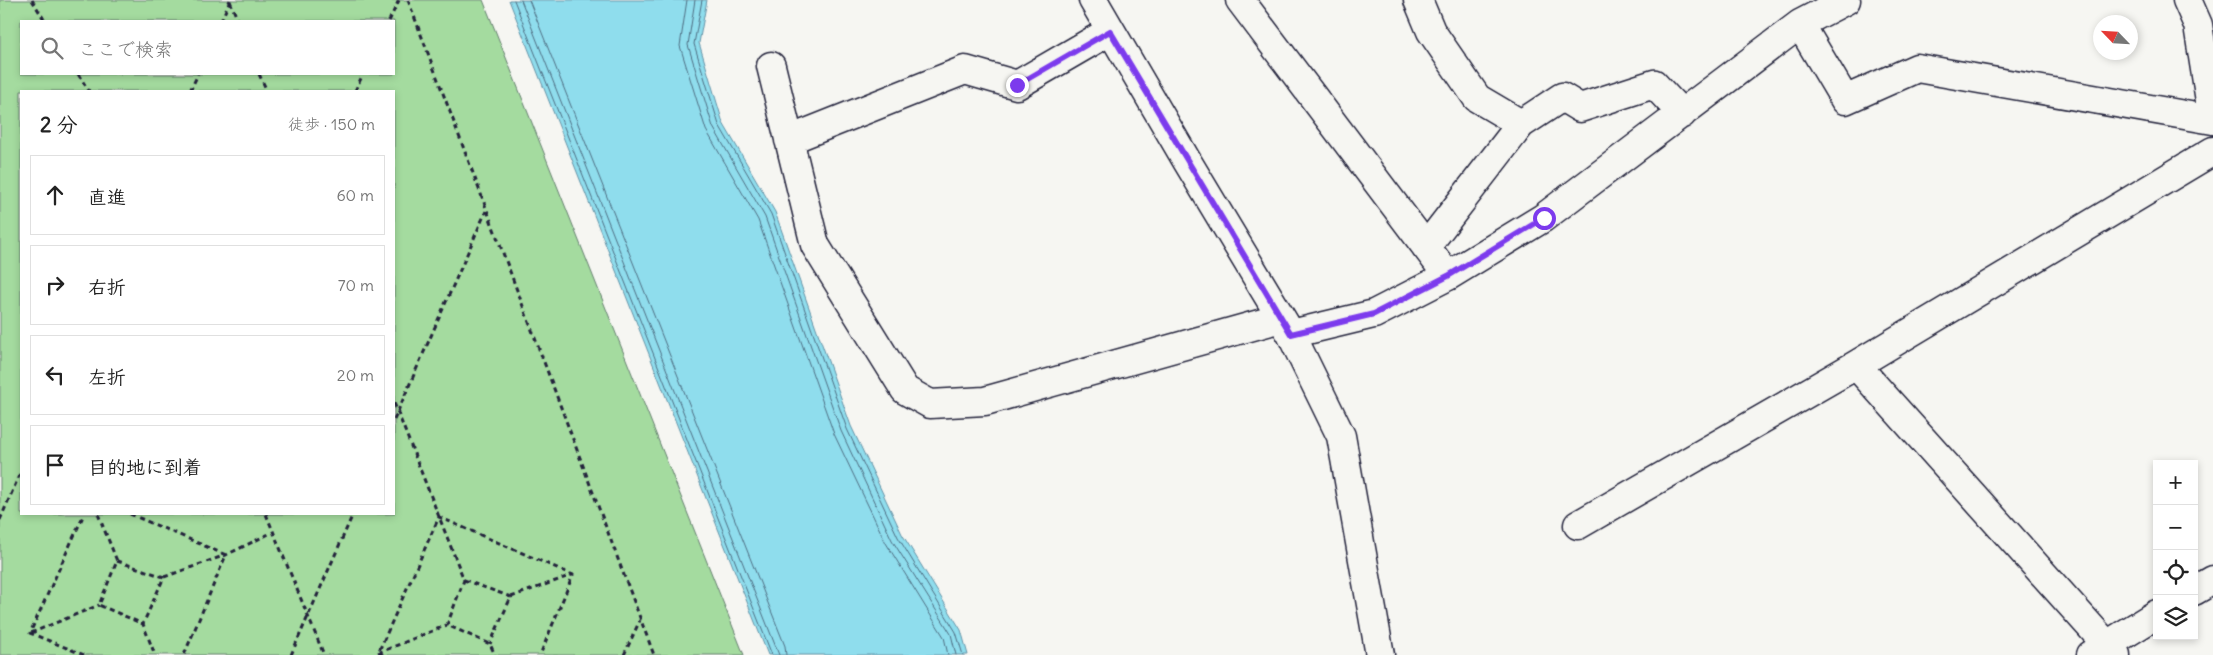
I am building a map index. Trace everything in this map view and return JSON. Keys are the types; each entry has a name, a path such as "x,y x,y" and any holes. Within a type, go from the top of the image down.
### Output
{"street":[{"path":"1093,0 1286,326 1341,436 1380,655"},
{"path":"1240,0 1448,276"},
{"path":"1418,0 1431,31 1477,98 1521,124"},
{"path":"771,66 815,245 905,390 930,404 985,401 1286,326 1374,314 1448,276 1544,218 1800,24 1846,0"},
{"path":"1800,24 1845,100 1916,68 2213,120 2198,25 2187,0"},
{"path":"789,140 965,70 1017,85 1110,31"},
{"path":"1426,247 1521,124 1562,97 1580,108 1654,84 1682,114"},
{"path":"1578,524 1856,365 2213,151"},
{"path":"1856,365 2104,652 2153,617"},
{"path":"2198,589 2213,580"}],"path":[{"path":"32,0 44,20"},
{"path":"221,20 230,0"},
{"path":"230,0 238,20"},
{"path":"389,20 399,0"},
{"path":"408,0 654,655"},
{"path":"79,75 88,90"},
{"path":"190,90 198,75"},
{"path":"260,75 267,90"},
{"path":"355,90 363,75"},
{"path":"395,417 487,210"},
{"path":"395,406 464,580 447,625"},
{"path":"0,520 20,473"},
{"path":"30,633 84,515"},
{"path":"98,515 117,560 99,605"},
{"path":"132,515 226,555"},
{"path":"266,515 307,618 324,655"},
{"path":"291,655 353,515"},
{"path":"439,518 573,574"},
{"path":"378,653 439,518"},
{"path":"117,560 164,577 226,555 273,532"},
{"path":"184,655 226,555"},
{"path":"464,580 511,597 573,574"},
{"path":"540,655 573,574"},
{"path":"143,624 164,577"},
{"path":"490,644 511,597"},
{"path":"30,633 99,605 143,624 156,655"},
{"path":"624,655 640,620"},
{"path":"378,653 447,625 490,644 495,655"},
{"path":"30,633 84,655"},
{"path":"378,653 383,655"}],"green space":[{"path":"0,0 483,0 744,655 0,655"}],"water":[{"path":"509,0 707,0 699,43 723,123 775,212 851,426 902,534 961,630 968,655 768,655"}],"route":[{"path":"1017,85 1110,31 1291,334 1374,314 1448,276 1544,218"}]}
